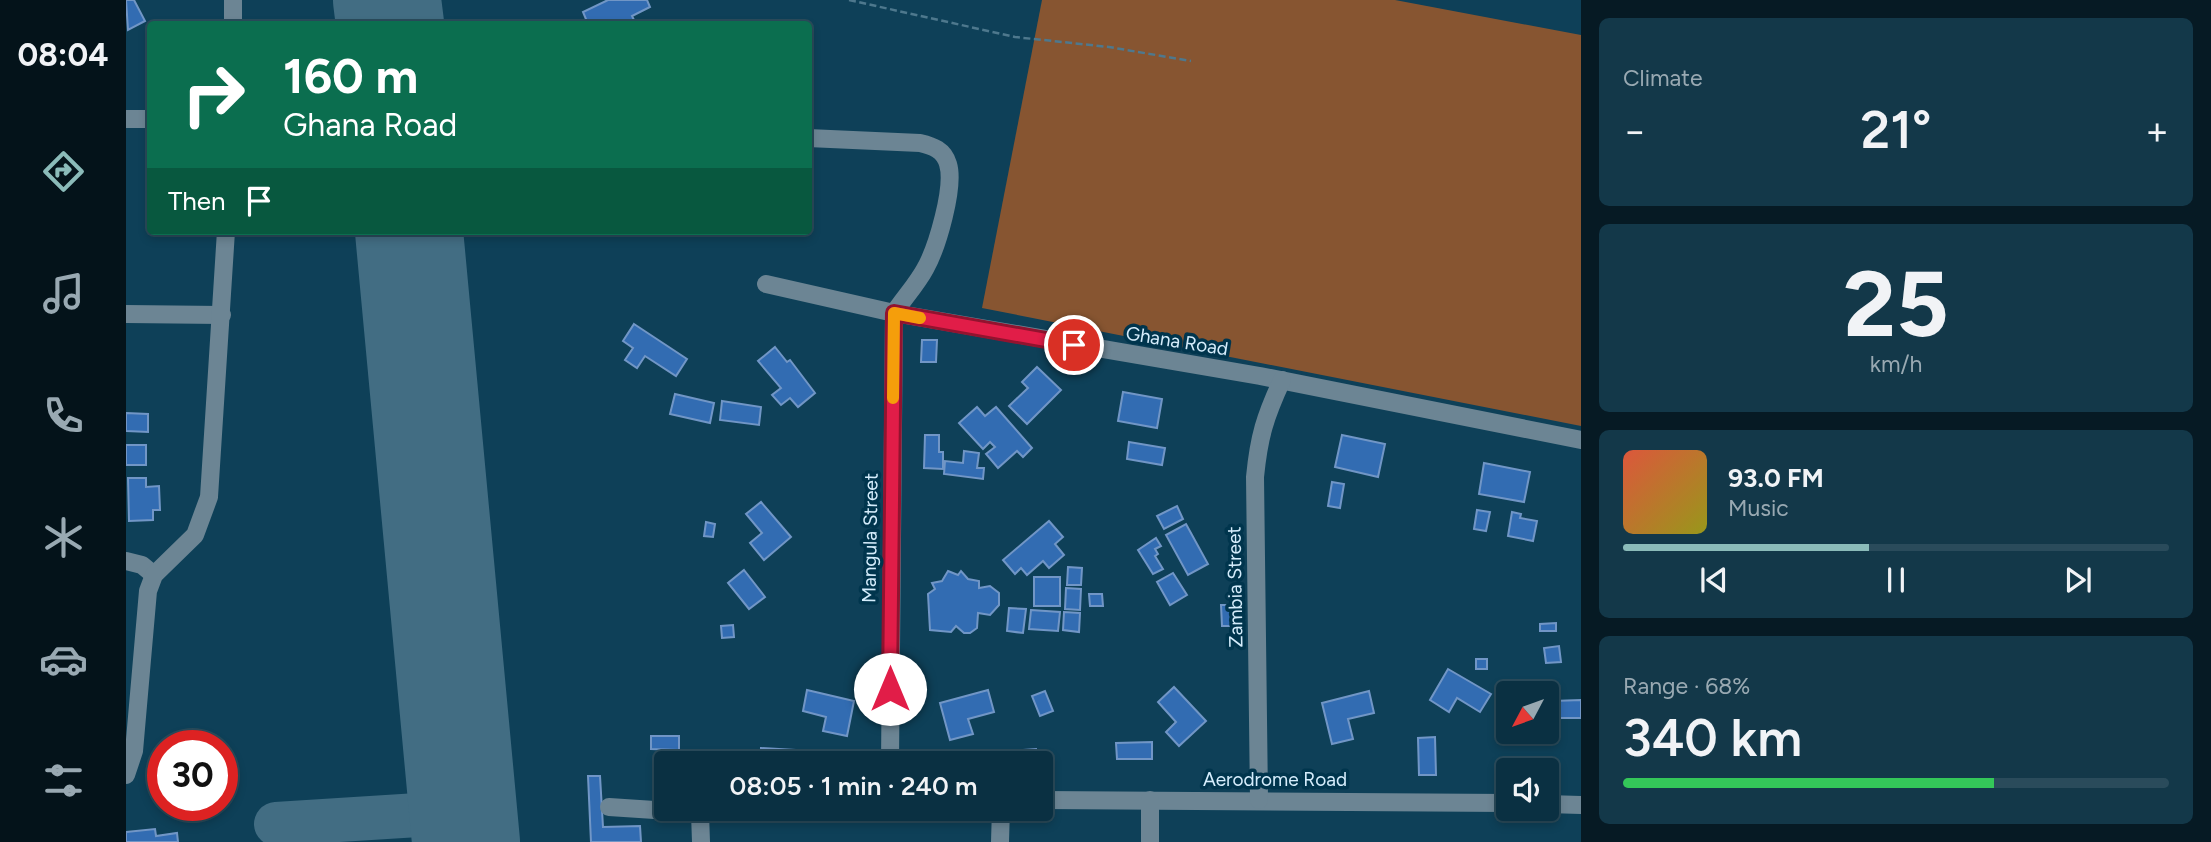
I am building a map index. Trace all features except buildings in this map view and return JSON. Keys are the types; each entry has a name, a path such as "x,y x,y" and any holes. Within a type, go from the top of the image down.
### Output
{"street":[{"path":"233,0 233,21"},
{"path":"126,118 147,119"},
{"path":"812,138 920,143 933,146 943,153 950,179 941,224 926,268 894,313"},
{"path":"126,775 134,751 144,612 154,575 195,534 209,497 226,235"},
{"name":"Ghana Road","path":"766,284 894,313 1282,380 1581,440"},
{"name":"Mangula Street","path":"890,751 894,313"},
{"path":"126,314 222,315"},
{"name":"Zambia Street","path":"1259,800 1255,477 1262,425 1282,380"},
{"path":"126,561 142,565 154,575"},
{"name":"Aerodrome Road","path":"1053,800 1496,803"},
{"path":"1150,800 1150,842"},
{"path":"1559,804 1581,805"},
{"path":"609,807 654,809"},
{"path":"701,842 702,821"},
{"path":"1000,821 1000,842"}],"path":[{"path":"849,0 1015,37 1109,47 1191,61"}],"shaded area":[{"path":"1042,0 1395,0 1581,35 1581,426 982,308"}],"taxiway":[{"path":"276,824 434,814"}],"runway":[{"path":"387,0 390,21"},
{"path":"409,235 466,842"}],"slow traffic":[{"path":"893,398 894,313 920,318"}],"route":[{"path":"890,689 894,313 1074,345"}]}
